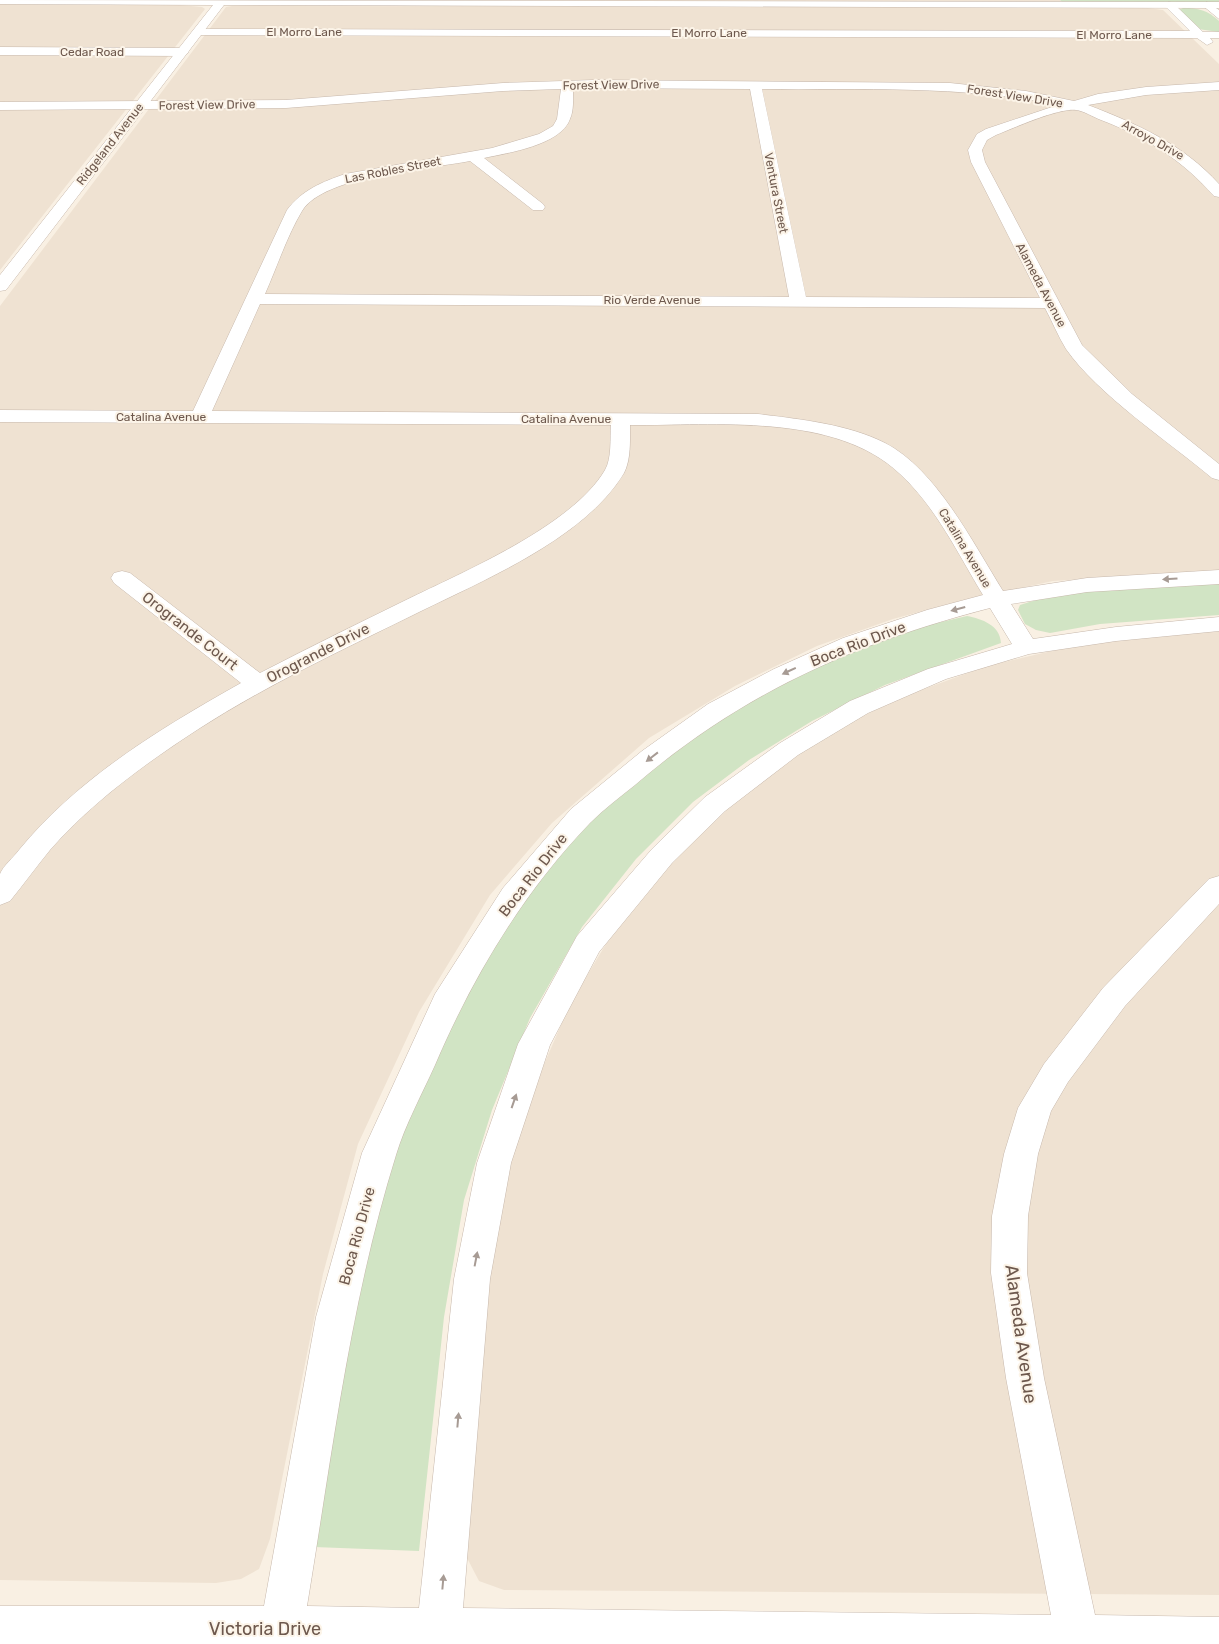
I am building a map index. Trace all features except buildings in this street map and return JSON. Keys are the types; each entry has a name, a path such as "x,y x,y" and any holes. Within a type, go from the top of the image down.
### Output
{"street":[{"path":"0,1 869,2 1219,5"},
{"name":"Ridgeland Avenue","path":"0,286 221,2"},
{"path":"1169,4 1213,47"},
{"path":"1207,5 1219,16"},
{"name":"El Morro Lane","path":"198,32 1219,35"},
{"name":"Cedar Road","path":"0,51 183,52"},
{"name":"Forest View Drive","path":"0,106 286,104 503,87 567,85 950,87 1034,97 1074,105 1098,98 1146,91 1219,86"},
{"name":"Las Robles Street","path":"200,417 295,210 308,196 334,182 350,177 472,155 539,139 558,129 565,116 567,85"},
{"name":"Ventura Street","path":"755,85 798,301"},
{"name":"Arroyo Drive","path":"1074,105 1115,120 1161,142 1184,156 1202,172 1219,193"},
{"name":"Alameda Avenue","path":"1074,105 991,132 982,137 974,150 978,162 1074,347 1096,373 1125,400 1158,423 1219,474"},
{"path":"472,155 538,207"},
{"name":"Rio Verde Avenue","path":"254,299 1050,303"},
{"name":"Catalina Avenue","path":"0,416 758,420 810,426 878,447 907,469 938,503 1026,646"},
{"name":"Orogrande Drive","path":"0,894 18,869 92,793 201,716 258,684 500,562 555,530 595,496 616,469 621,420"},
{"name":"Boca Rio Drive","path":"282,1628 335,1317 378,1153 446,1003 512,896 581,816 651,757 716,710 783,674 851,643 935,615 996,599 1087,585 1219,577"},
{"name":"Orogrande Court","path":"122,578 258,684"},
{"path":"439,1631 472,1279 494,1163 534,1044 588,944 662,856 715,804 789,748 858,707 937,674 1026,646 1116,634 1219,624"},
{"name":"Alameda Avenue","path":"1077,1636 1025,1378 1010,1273 1010,1216 1021,1154 1036,1108 1056,1073 1114,997 1219,886"},
{"name":"Victoria Drive","path":"0,1628 282,1628 1219,1639"}],"shaded area":[{"path":"210,0 1060,0 1063,4 221,2"},
{"path":"0,4 180,5 202,7 205,9 0,270"},
{"path":"226,7 1140,7 1163,10 1219,64 1219,570 1053,581 964,600 893,619 817,646 735,686 649,738 552,823 490,895 419,1012 358,1144 323,1274 270,1539 259,1569 241,1579 216,1583 0,1580 0,306"},
{"path":"1219,631 1219,1595 504,1590 479,1581 466,1556 464,1530 497,1212 522,1115 571,1002 618,924 689,840 751,787 828,733 902,697 987,666 1082,644"}],"green space":[{"path":"1060,0 1219,0 1219,3 1062,2"},
{"path":"1183,8 1198,9 1211,14 1219,21 1219,32 1198,29 1179,10"},
{"path":"1219,582 1219,615 1100,624 1050,633 1036,630 1025,624 1018,610 1020,605 1029,602 1074,593 1140,586"},
{"path":"967,616 984,621 994,627 1001,643 885,685 812,721 749,760 693,802 636,859 582,927 530,1018 492,1110 464,1200 444,1317 419,1551 314,1547 376,1192 441,1026 539,878 590,821 655,765 722,715 790,678 850,652 924,626"}]}
